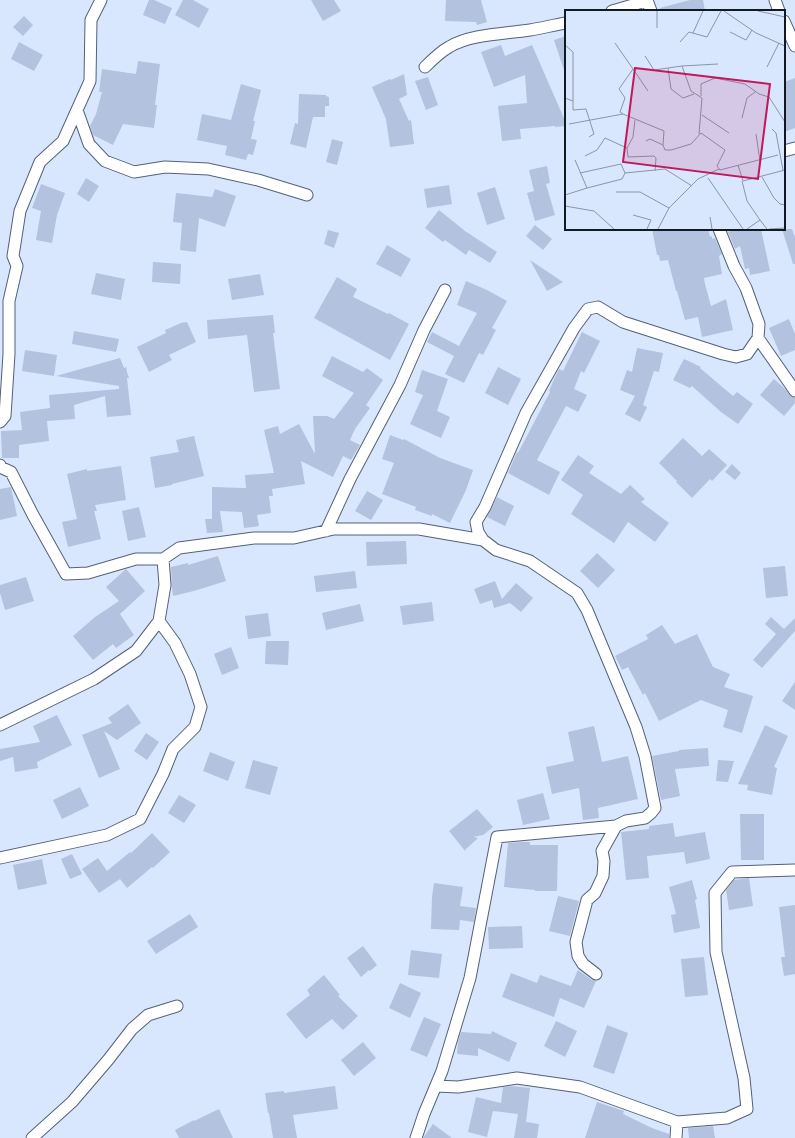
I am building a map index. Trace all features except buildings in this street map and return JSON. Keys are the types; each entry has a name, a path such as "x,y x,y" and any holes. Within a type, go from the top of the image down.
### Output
{"street":[{"path":"0,422 4,416 9,354 9,301 17,266 13,256 20,211 40,162 63,141 90,80 91,20 101,0"},
{"path":"616,10 633,6 647,0 651,10"},
{"path":"775,0 780,10"},
{"path":"425,67 450,46 467,40 531,30 565,22"},
{"path":"785,23 795,46"},
{"path":"77,110 89,144 105,161 134,172 166,167 208,169 258,180 307,195"},
{"path":"785,151 795,148"},
{"path":"416,1138 442,1071 470,978 497,837 616,826 626,821 645,818 651,814 654,808 645,756 636,726 587,610 577,593 530,561 496,550 483,540 478,532 476,522 485,507 526,413 574,328 588,309 598,307 623,322 723,354 736,356 747,354 758,338 759,324 746,288 734,266 719,230"},
{"path":"326,531 350,479 400,385 424,330 445,290"},
{"path":"758,338 795,391"},
{"path":"0,465 12,472 32,515 66,574 88,573 136,559 163,559 179,548 254,538 294,538 334,529 419,530 483,540"},
{"path":"0,725 94,679 136,651 159,621 165,585 163,559"},
{"path":"0,858 107,835 140,819 173,749 195,727 201,707 190,674 175,643 159,621"},
{"path":"596,974 583,964 578,956 576,942 587,900 595,893 603,876 604,861 602,851 616,826"},
{"path":"436,1086 458,1087 517,1078 580,1087 678,1122 727,1118 747,1109 744,1078 716,952 715,893 732,872 795,870"},
{"path":"32,1138 72,1102 137,1024 148,1015 177,1006"},
{"path":"676,1138 678,1122"}]}
